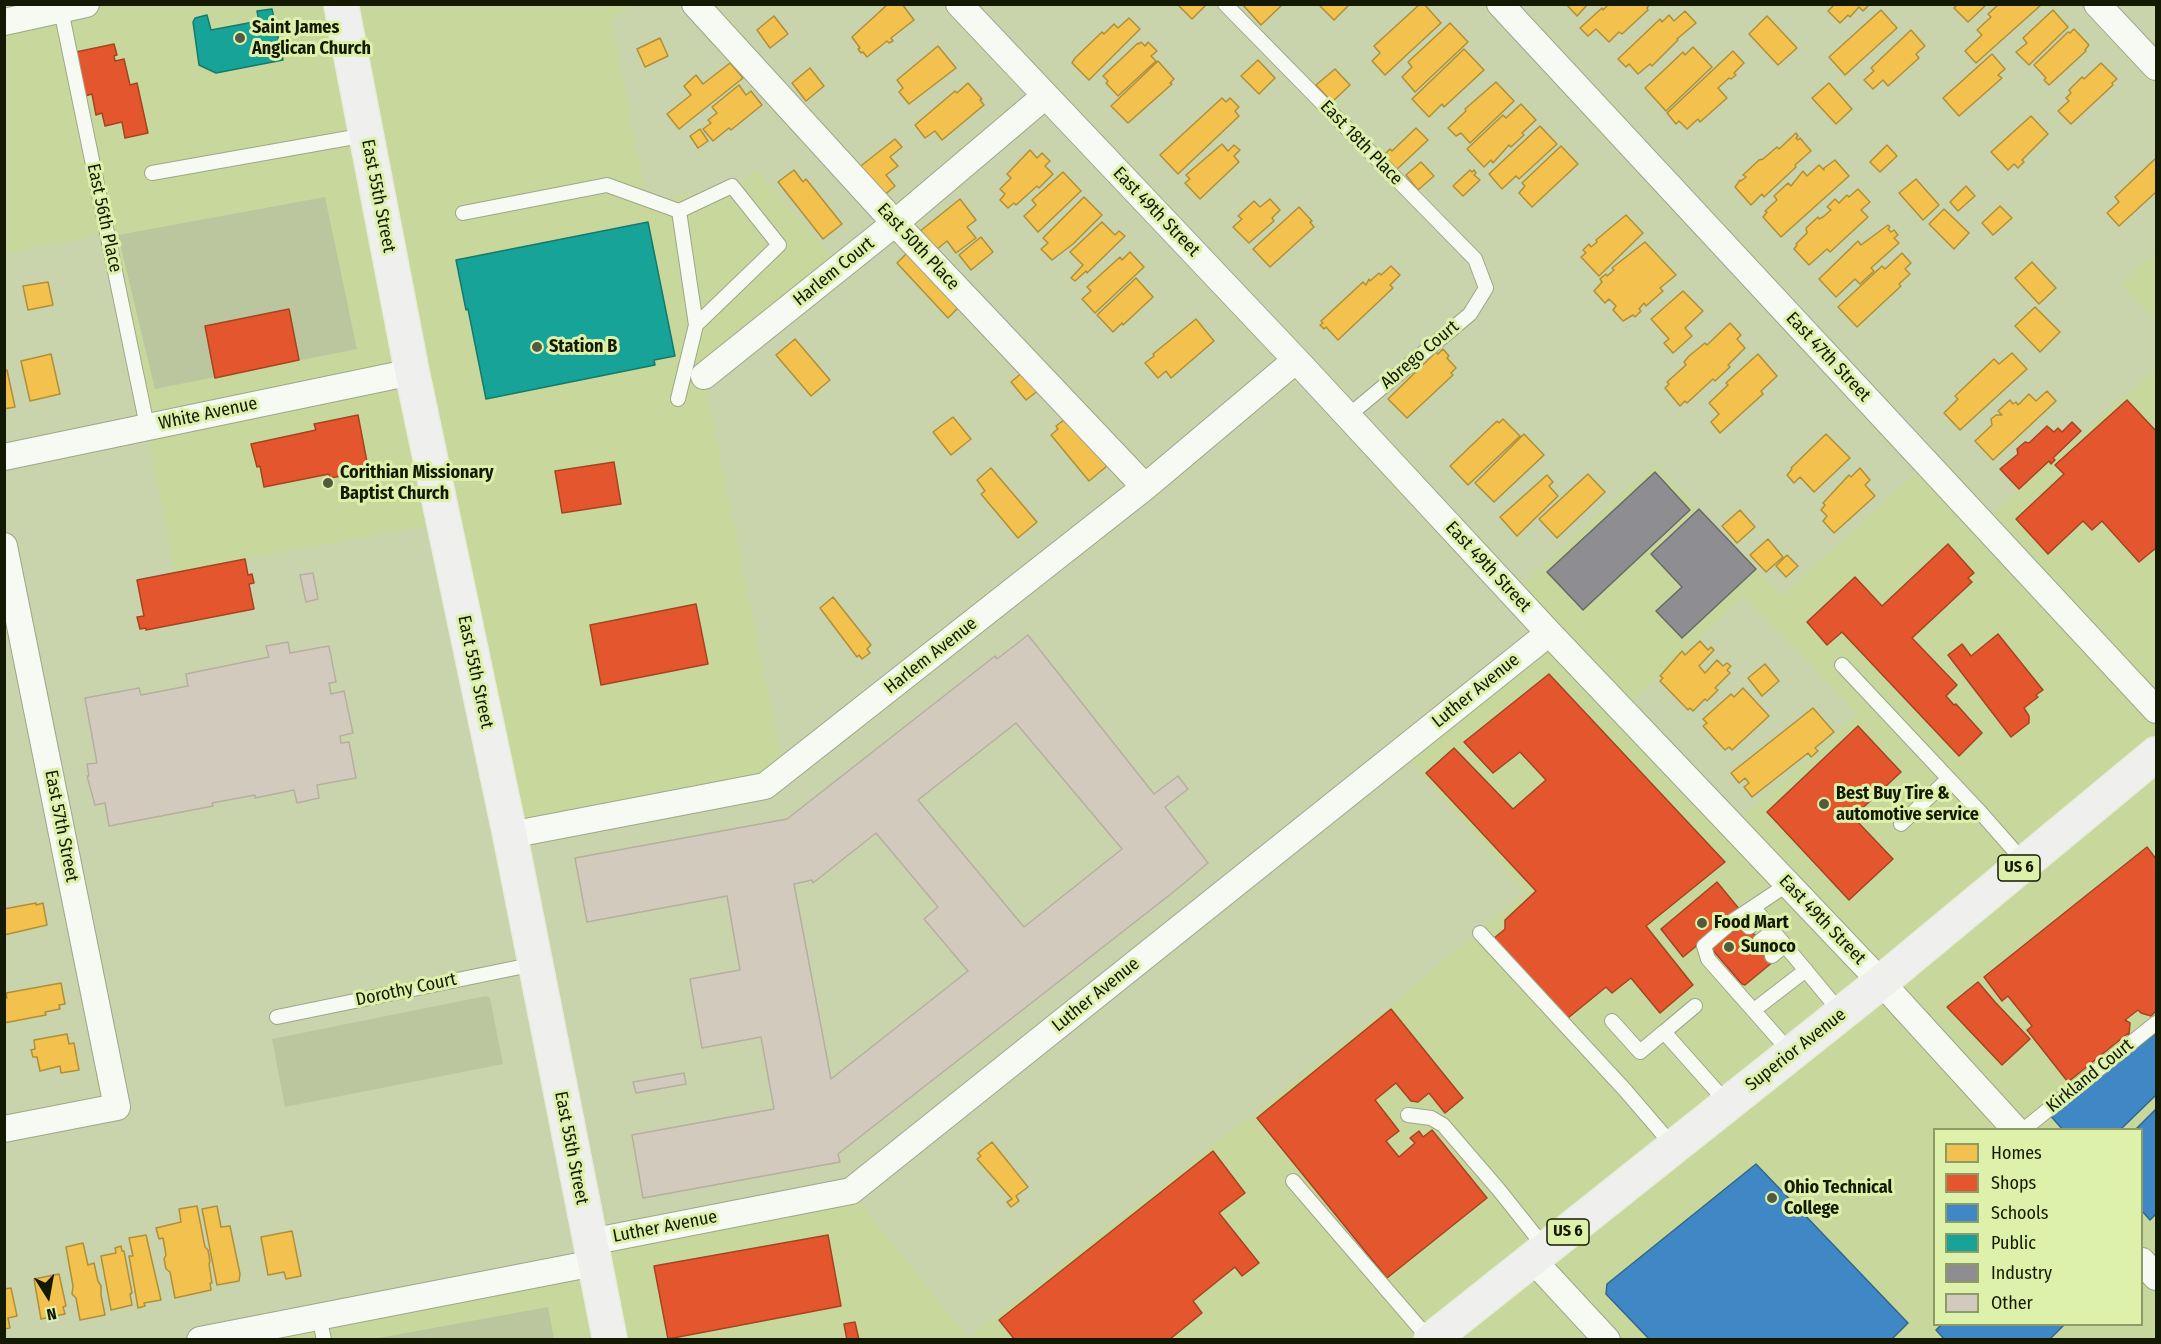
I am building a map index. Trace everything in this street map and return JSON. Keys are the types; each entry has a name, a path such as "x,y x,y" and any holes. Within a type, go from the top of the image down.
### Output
{"main road":[{"name":"East 55th Street","path":"341,4 412,372 510,835 610,1340"},
{"name":"Superior Avenue","path":"1431,1340 1842,1014 2157,754"}],"street":[{"path":"16,15 61,10 86,4"},
{"name":"East 50th Place","path":"695,4 895,223 1144,487"},
{"name":"East 49th Street","path":"959,4 1296,360 1549,633 1881,982 2014,1128"},
{"name":"East 47th Street","path":"1500,4 2157,710"},
{"path":"2097,4 2157,68"},
{"name":"Harlem Court","path":"704,376 895,223 1045,96"},
{"name":"Harlem Avenue","path":"510,835 765,786 1144,487 1296,360"},
{"name":"White Avenue","path":"4,457 412,372"},
{"name":"East 57th Street","path":"4,546 117,1107 4,1130"},
{"name":"Luther Avenue","path":"200,1340 321,1328 592,1252 851,1191 1549,633"},
{"path":"1540,1254 1607,1340"},
{"path":"2143,1262 2157,1277"}],"lane":[{"name":"East 18th Place","path":"1225,4 1475,259 1486,288"},
{"name":"East 56th Place","path":"61,10 147,426"},
{"path":"152,173 366,135"},
{"path":"463,213 607,185 679,212 732,186 779,245 696,325"},
{"path":"678,399 696,325 679,212"},
{"name":"Abrego Court","path":"1348,416 1470,314 1486,288"},
{"path":"1842,665 2025,863"},
{"path":"1901,824 1948,779"},
{"path":"1749,927 1757,912 1788,884"},
{"path":"1757,912 1842,1014"},
{"path":"1757,912 1734,920 1704,946 1737,985 1754,1011 1791,1054"},
{"path":"1760,941 1773,931"},
{"path":"1480,933 1625,1090 1674,1147"},
{"path":"1772,956 1785,945"},
{"name":"Dorothy Court","path":"277,1017 535,964"},
{"path":"1754,1011 1806,970"},
{"path":"1612,1021 1640,1052 1695,1006"},
{"name":"Kirkland Court","path":"2025,1128 2157,1023"},
{"path":"1664,1032 1728,1104"},
{"path":"1408,1115 1431,1118 1443,1125 1499,1190 1540,1254"},
{"path":"1293,1181 1431,1340"}],"shaded area":[{"path":"5,5 630,5 612,22 647,202 740,184 757,170 841,267 704,376 784,771 510,835 443,523 175,572 107,234 5,254"},
{"path":"325,197 357,349 155,389 118,235"},
{"path":"2156,252 2156,322 2121,283"},
{"path":"2156,368 2156,1339 276,1340 273,1325 594,1263 590,1242 851,1191 968,1338 1389,1007 1525,892 1401,751 1549,633 1512,593 1655,464 1782,596 1926,463 1982,522","holes":["1744,596 1857,714 1732,825 1623,710"]},
{"path":"486,996 490,998 503,1064 285,1107 272,1039"},
{"path":"548,1307 554,1339 373,1339"}],"building: Homes":[{"path":"888,4 902,4 914,20 891,38 893,41 889,43 887,41 867,57 858,49 860,48 852,37"},
{"path":"1177,4 1207,4 1192,19"},
{"path":"1242,4 1283,4 1261,25"},
{"path":"1322,4 1350,4 1334,20 1320,6"},
{"path":"1420,4 1424,4 1441,23 1385,75 1372,61 1380,53 1374,46"},
{"path":"1566,4 1588,4 1577,16"},
{"path":"1609,4 1650,4 1648,10 1622,34 1619,32 1609,42 1596,29 1588,36 1580,28"},
{"path":"1835,4 1870,4 1863,11 1859,7 1850,17 1848,15 1840,23 1828,11"},
{"path":"1958,4 1987,4 1968,22 1954,8"},
{"path":"1999,4 2041,5 1976,63 1965,51 1982,35 1977,30 1991,17 1988,14"},
{"path":"1881,10 1897,28 1845,75 1829,57"},
{"path":"2053,10 2068,27 2029,65 2016,52 2027,43 2023,38"},
{"path":"1685,11 1696,23 1677,39 1652,66 1650,64 1638,74 1629,64 1626,67 1618,59 1660,19 1662,22 1669,15 1674,21"},
{"path":"774,16 788,34 770,48 757,30"},
{"path":"1767,16 1797,48 1778,65 1749,34"},
{"path":"1129,18 1140,29 1089,80 1072,63 1075,58 1102,32 1104,34 1114,24 1118,28"},
{"path":"1450,23 1468,42 1415,92 1402,77 1412,67 1408,62"},
{"path":"2074,29 2089,45 2086,51 2049,85 2034,65"},
{"path":"1911,30 1925,46 1916,54 1919,58 1888,86 1883,80 1873,89 1864,80 1874,71 1871,68"},
{"path":"660,38 668,56 645,67 637,49"},
{"path":"1141,42 1145,46 1148,42 1157,51 1151,56 1156,61 1118,96 1103,76"},
{"path":"938,46 956,68 909,104 899,92 903,88 897,80"},
{"path":"1693,47 1712,67 1666,111 1645,88 1683,52 1685,55"},
{"path":"1464,49 1484,70 1444,107 1442,104 1429,117 1412,99"},
{"path":"1733,51 1744,63 1734,73 1736,75 1718,88 1727,98 1700,122 1698,119 1687,129 1679,121 1676,124 1667,113"},
{"path":"1992,54 2005,69 1998,75 2002,78 1959,116 1943,98"},
{"path":"1258,60 1275,78 1259,94 1241,76"},
{"path":"1158,61 1174,79 1170,83 1172,84 1128,123 1111,106"},
{"path":"730,63 743,78 679,129 667,114 691,95 684,86 696,75 703,84"},
{"path":"2101,63 2117,79 2071,124 2058,111 2069,101 2066,98 2071,93 2069,90"},
{"path":"810,68 824,86 806,101 792,83"},
{"path":"1335,69 1350,85 1332,102 1316,85"},
{"path":"1496,82 1514,101 1470,143 1461,133 1456,136 1448,128 1466,111 1465,109"},
{"path":"968,83 982,99 980,100 984,105 942,140 935,131 925,138 915,125 955,91 957,93"},
{"path":"1829,83 1852,109 1836,124 1812,98"},
{"path":"739,85 746,95 751,91 762,105 713,141 703,129 711,123 708,120 717,113 712,107"},
{"path":"1222,98 1226,102 1230,98 1239,107 1235,111 1239,116 1178,174 1160,155"},
{"path":"1521,104 1536,120 1511,147 1509,145 1493,163 1491,160 1484,167 1467,149 1503,115 1506,118"},
{"path":"2031,116 2048,134 2022,160 2024,162 2018,168 2014,164 2008,170 1991,152"},
{"path":"1540,126 1557,144 1519,179 1516,176 1502,189 1489,174"},
{"path":"1416,128 1428,140 1395,171 1383,159 1385,154 1390,149 1392,151"},
{"path":"700,129 708,141 698,148 690,136"},
{"path":"1796,133 1798,136 1796,138 1798,140 1800,138 1811,151 1764,197 1762,194 1751,205 1735,187 1740,180 1746,177 1743,175 1759,160 1777,147 1779,149"},
{"path":"895,139 902,147 890,157 898,166 886,175 895,186 881,198 857,169"},
{"path":"1222,144 1228,151 1234,145 1240,150 1234,156 1239,162 1200,199 1185,183 1190,179 1186,175"},
{"path":"1887,145 1897,156 1880,172 1870,162"},
{"path":"1561,146 1578,164 1532,207 1519,193 1525,186 1522,183"},
{"path":"1030,150 1037,158 1042,153 1050,161 1045,166 1053,174 1039,188 1037,186 1016,205 1014,203 1008,208 1000,200 1005,194 1000,189 1011,178 1007,174"},
{"path":"2156,158 2156,192 2119,226 2107,213 2119,202 2115,197"},
{"path":"1835,160 1849,176 1781,237 1763,217 1767,212 1765,211 1777,200 1774,196 1788,183 1791,186 1803,171 1807,176 1819,165 1824,170"},
{"path":"1421,162 1434,176 1418,190 1406,175"},
{"path":"794,170 803,182 806,179 842,224 823,239 778,182"},
{"path":"1470,170 1472,172 1474,170 1476,173 1474,175 1480,180 1463,196 1453,186"},
{"path":"1063,172 1081,191 1038,232 1024,216 1036,205 1032,200"},
{"path":"1916,179 1939,205 1923,220 1899,193"},
{"path":"1966,186 1975,196 1958,211 1950,202"},
{"path":"1858,189 1870,202 1861,210 1868,217 1830,252 1827,249 1809,265 1794,249 1807,233 1806,228 1818,217 1819,219 1823,217 1831,210 1827,207 1835,199 1839,203"},
{"path":"1084,197 1102,215 1073,244 1052,260 1041,249 1048,243 1043,238"},
{"path":"960,199 976,220 967,227 976,238 956,253 947,241 936,250 919,232"},
{"path":"1270,199 1280,210 1272,218 1274,221 1249,243 1233,227 1242,219 1238,216 1254,201 1260,207"},
{"path":"2000,206 2012,218 1993,235 1982,223"},
{"path":"1299,207 1312,221 1310,222 1314,227 1270,267 1253,249"},
{"path":"1944,209 1969,233 1954,249 1929,224"},
{"path":"1626,215 1643,233 1599,276 1581,257 1586,253 1583,250 1589,244 1591,247"},
{"path":"1102,222 1115,235 1119,231 1125,236 1087,273 1086,271 1075,281 1071,278 1083,265 1070,252"},
{"path":"1888,225 1891,232 1894,230 1898,235 1894,238 1899,243 1871,268 1874,271 1860,284 1855,279 1836,297 1819,279 1858,241 1861,245"},
{"path":"981,237 993,252 971,270 959,255"},
{"path":"1645,242 1676,275 1660,288 1663,291 1646,306 1644,303 1639,309 1641,311 1635,317 1633,315 1623,321 1613,310 1616,306 1609,299 1605,303 1594,291 1602,282 1600,279 1606,274 1607,276 1614,270 1612,268"},
{"path":"912,248 964,302 948,318 897,263"},
{"path":"1130,252 1144,267 1095,313 1082,299 1091,291 1087,287 1120,257 1122,260"},
{"path":"1902,253 1911,263 1905,269 1910,274 1899,284 1901,286 1857,327 1838,307 1882,266 1885,269"},
{"path":"2032,262 2056,288 2039,304 2015,278"},
{"path":"1391,266 1400,275 1390,285 1393,288 1338,340 1326,327 1324,329 1320,325 1323,323 1321,321 1363,282 1366,285 1369,279 1370,281 1379,273 1381,275"},
{"path":"1136,278 1153,297 1113,332 1097,315"},
{"path":"48,282 53,305 28,310 23,286"},
{"path":"1683,291 1703,311 1685,328 1692,336 1673,353 1664,343 1669,339 1651,319"},
{"path":"2035,307 2060,332 2040,352 2015,326"},
{"path":"1196,319 1214,341 1171,378 1166,371 1158,378 1145,363"},
{"path":"1730,323 1741,335 1737,339 1745,348 1715,381 1713,379 1687,403 1685,401 1680,406 1665,388 1669,384 1667,382 1686,365 1684,362 1689,356 1705,343 1707,345"},
{"path":"795,339 830,380 811,396 776,355"},
{"path":"1443,349 1456,368 1451,373 1453,375 1407,418 1388,399 1436,352 1438,354"},
{"path":"2012,353 2027,369 1960,430 1944,413 1958,399 1955,396 1994,359 1999,364"},
{"path":"51,354 60,394 30,401 21,361"},
{"path":"1758,354 1777,376 1761,391 1763,394 1720,433 1711,422 1719,414 1709,403 1728,385 1726,383"},
{"path":"7,370 15,407 4,409 4,371"},
{"path":"1024,371 1039,390 1026,400 1011,382"},
{"path":"2047,391 2056,401 1993,460 1975,441 1992,425 1991,419 1996,415 2002,415 1998,411 2010,400 2013,404 2016,402 2018,405 2029,394 2036,401"},
{"path":"953,417 971,439 951,455 933,432"},
{"path":"1503,419 1520,436 1468,485 1450,466 1497,421 1499,423"},
{"path":"1064,420 1066,423 1070,420 1107,466 1089,481 1051,435 1058,429 1056,426"},
{"path":"1524,434 1544,455 1494,502 1475,483"},
{"path":"1826,434 1850,458 1814,492 1800,477 1794,483 1787,475 1791,468"},
{"path":"991,468 1037,522 1018,538 981,494 985,491 977,480"},
{"path":"1860,468 1870,480 1865,485 1875,496 1834,533 1823,521 1827,516 1821,510 1825,505 1823,503 1849,475 1851,477"},
{"path":"1588,474 1605,492 1557,538 1539,519"},
{"path":"1547,475 1553,482 1549,486 1558,496 1517,536 1500,517"},
{"path":"1740,510 1755,527 1737,543 1722,526"},
{"path":"1768,539 1783,557 1766,572 1750,555"},
{"path":"1787,555 1798,566 1786,577 1776,566"},
{"path":"833,597 871,645 867,649 870,653 862,659 859,655 857,657 820,608"},
{"path":"1700,641 1708,650 1711,647 1714,650 1699,666 1705,673 1717,660 1723,666 1727,663 1731,666 1727,670 1730,673 1715,688 1718,690 1693,711 1690,708 1688,710 1660,681 1663,678 1660,676 1682,651 1685,655"},
{"path":"1765,664 1779,681 1762,696 1748,678"},
{"path":"1743,688 1769,716 1732,750 1729,747 1725,750 1703,726 1707,723 1703,719 1731,694 1734,697"},
{"path":"1813,708 1834,732 1815,748 1818,751 1811,757 1808,753 1752,797 1744,787 1749,783 1745,778 1739,783 1731,773"},
{"path":"36,903 36,905 43,903 47,925 4,935 4,909"},
{"path":"61,983 65,1004 59,1005 60,1009 45,1012 46,1015 4,1023 6,993"},
{"path":"67,1034 69,1044 74,1043 79,1070 61,1073 60,1066 40,1071 37,1057 33,1057 31,1050 35,1049 34,1040"},
{"path":"992,1142 1028,1187 1016,1196 1019,1201 1011,1207 1007,1202 1012,1199 977,1159 981,1156 978,1153"},
{"path":"197,1206 210,1261 211,1290 175,1298 170,1272 166,1269 164,1259 166,1255 163,1238 159,1239 156,1228 181,1222 179,1209"},
{"path":"217,1206 221,1227 230,1226 240,1274 239,1281 217,1285 202,1209"},
{"path":"292,1231 301,1276 286,1279 284,1272 268,1275 261,1237"},
{"path":"146,1235 161,1300 144,1303 145,1306 138,1308 129,1256 133,1256 129,1238"},
{"path":"83,1243 88,1265 94,1263 101,1286 105,1315 80,1320 76,1298 72,1294 73,1286 66,1247"},
{"path":"121,1246 132,1293 130,1294 132,1305 111,1310 101,1256 116,1253 115,1248"},
{"path":"59,1274 66,1306 63,1307 65,1314 41,1319 34,1279"},
{"path":"11,1288 17,1316 8,1318 10,1328 4,1329 4,1289"}],"building: Shops":[{"path":"114,44 117,55 114,56 115,61 124,59 130,85 137,83 148,133 125,138 122,122 105,126 102,113 96,115 92,94 85,96 76,52"},
{"path":"289,309 299,360 215,378 205,326"},
{"path":"2127,400 2156,431 2156,548 2139,562 2102,521 2092,530 2083,521 2048,554 2016,519 2064,474 2055,465"},
{"path":"358,415 367,462 364,463 365,472 330,478 329,474 264,487 260,466 257,467 251,444 316,430 314,424"},
{"path":"2072,422 2081,431 2053,458 2055,460 2051,464 2049,461 2019,489 2000,469 2018,454 2017,449 2025,442 2029,443 2047,426 2054,432 2058,428 2062,432"},
{"path":"614,462 621,504 562,513 555,471"},
{"path":"1948,544 1974,573 1968,578 1972,582 1912,638 1957,685 1946,696 1982,733 1959,756 1842,632 1827,645 1807,622 1855,577 1882,606"},
{"path":"245,559 248,575 252,574 254,583 249,584 254,609 146,630 146,628 140,629 137,617 144,616 137,580"},
{"path":"696,604 708,664 601,685 590,625"},
{"path":"1998,634 2043,690 2024,708 2029,716 2029,723 2011,737 1948,655 1962,644 1971,656"},
{"path":"1549,674 1725,862 1646,926 1693,985 1660,1013 1631,978 1612,993 1606,987 1568,1018 1493,939 1505,929 1505,920 1536,891 1426,773 1454,748 1513,809 1546,780 1520,752 1493,773 1464,742"},
{"path":"1858,726 1901,772 1853,817 1893,859 1849,900 1767,812"},
{"path":"2147,847 2156,859 2156,1011 2151,1016 2138,1010 2125,1020 2130,1023 2129,1035 2127,1034 2068,1082 2027,1030 2032,1026 2008,996 2002,1001 1984,977"},
{"path":"1717,882 1740,910 1683,957 1661,929"},
{"path":"1743,921 1774,958 1774,961 1745,985 1711,948"},
{"path":"1978,982 2030,1039 2002,1065 1947,1007"},
{"path":"1391,1009 1463,1098 1445,1113 1429,1093 1418,1102 1411,1101 1396,1083 1375,1100 1399,1131 1386,1141 1399,1157 1415,1143 1410,1138 1419,1131 1423,1137 1432,1130 1487,1198 1387,1278 1257,1118"},
{"path":"1213,1151 1245,1193 1219,1213 1259,1263 1242,1276 1235,1267 1193,1301 1202,1313 1169,1340 1015,1340 999,1320"},
{"path":"828,1235 841,1306 668,1339 654,1266"},
{"path":"855,1322 859,1340 847,1340 844,1324"}],"building: Schools":[{"path":"2156,1033 2156,1095 2122,1128 2061,1128 2049,1114"},
{"path":"2156,1109 2156,1214 2150,1220 2143,1212 2143,1128 2137,1128"},
{"path":"1756,1164 1908,1323 1891,1340 1650,1340 1606,1294 1607,1284"},
{"path":"1940,1326 2063,1326 2049,1340 1945,1340 1936,1330"}],"building: Public":[{"path":"272,9 283,60 216,73 199,65 193,22 195,18 207,15 211,30 259,21 257,11"},
{"path":"648,222 675,356 654,360 655,365 486,399 456,260"}],"building: Industry":[{"path":"1655,472 1690,510 1583,610 1547,572"},
{"path":"1699,509 1756,569 1682,638 1656,611 1682,587 1651,554"}],"building: Other":[{"path":"313,573 318,599 306,602 300,575"},
{"path":"1028,635 1154,794 1178,776 1188,789 1165,807 1208,863 838,1154 840,1162 643,1198 632,1135 774,1109 761,1037 702,1048 690,979 740,970 727,896 587,922 575,858 787,819 995,656 997,659","holes":["1016,723 1122,849 1024,927 918,800","876,833 938,907 924,919 968,971 831,1079 794,884 812,880 813,883"]},
{"path":"288,642 290,653 329,646 336,682 329,683 331,694 344,691 353,733 340,736 341,743 349,742 356,778 317,785 319,798 297,803 294,790 212,803 213,806 109,826 105,803 95,805 87,776 89,776 87,764 97,763 85,698 139,688 141,695 188,686 186,674 269,657 266,646"},
{"path":"684,1073 686,1084 636,1093 633,1082"}],"place":[{"name":"Saint James Anglican Church","path":"240,38"},
{"name":"Station B","path":"537,347"},
{"name":"Corithian Missionary Baptist Church","path":"328,483"},
{"name":"Best Buy Tire & automotive service","path":"1824,804"},
{"name":"Food Mart","path":"1702,923"},
{"name":"Sunoco","path":"1729,947"},
{"name":"Ohio Technical College","path":"1772,1198"}]}
